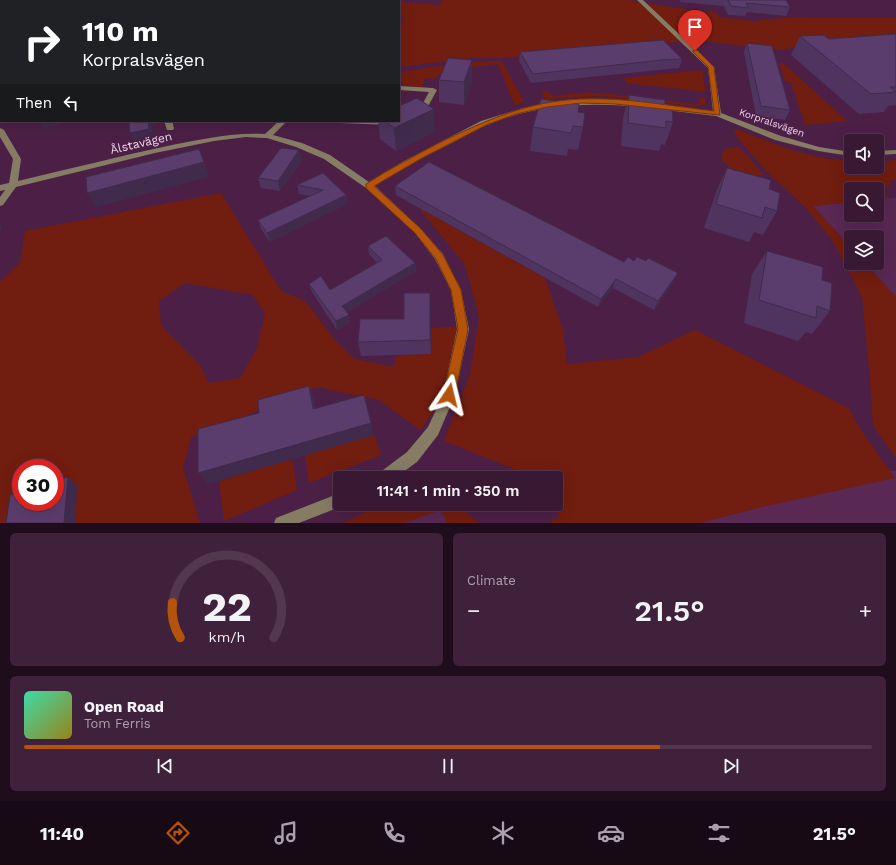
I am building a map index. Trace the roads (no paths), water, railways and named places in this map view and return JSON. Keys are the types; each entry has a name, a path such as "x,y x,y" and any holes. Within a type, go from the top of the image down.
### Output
{"street":[{"path":"640,0 711,67 717,114"},
{"path":"400,88 433,90 427,104 421,112 410,118"},
{"name":"Korpralsvägen","path":"369,186 383,176 420,156 484,124 514,112 547,105 581,101 615,102 717,114 778,138 818,149 844,153"},
{"path":"267,136 282,122"},
{"path":"348,122 398,123"},
{"path":"0,130 17,160 13,185 0,203"},
{"name":"Ålstavägen","path":"0,188 155,151 214,139 246,135 267,136 299,145 327,157 369,186 418,231 440,257 456,290 463,329 449,395 433,431 412,457 393,471"},
{"path":"884,153 896,152"},
{"path":"281,523 333,503"}]}
